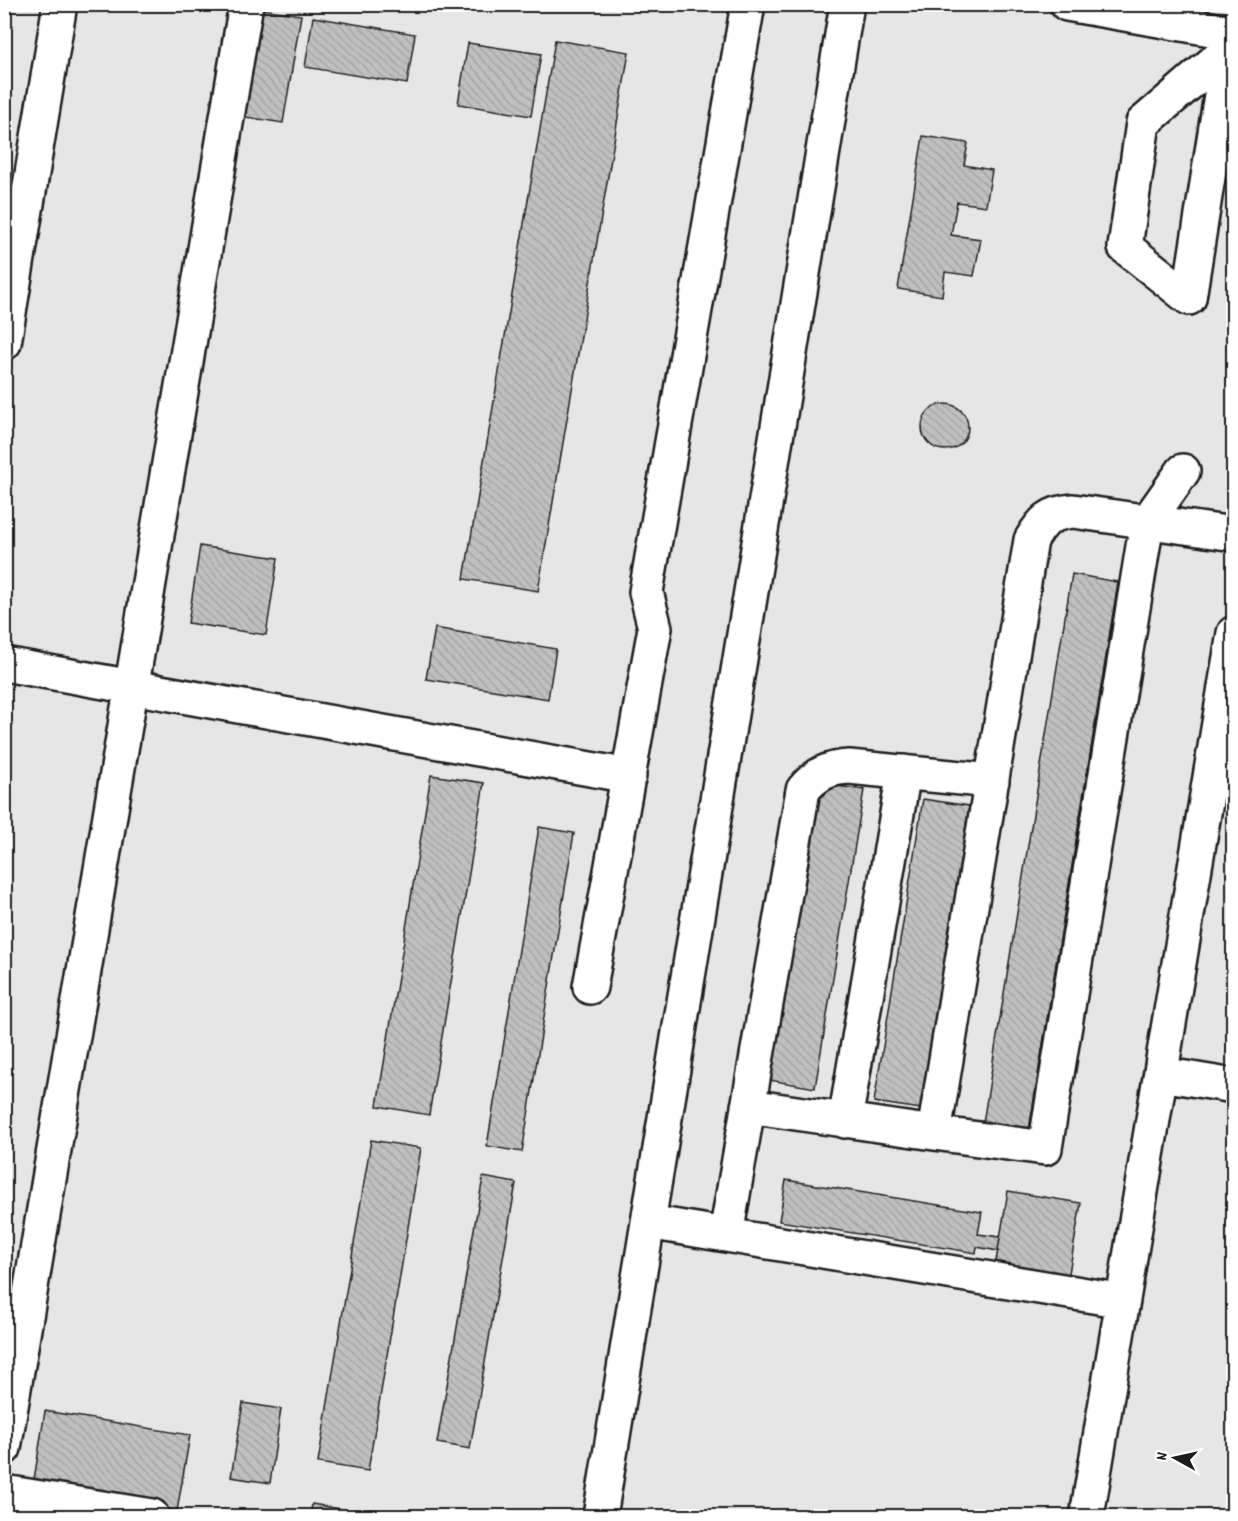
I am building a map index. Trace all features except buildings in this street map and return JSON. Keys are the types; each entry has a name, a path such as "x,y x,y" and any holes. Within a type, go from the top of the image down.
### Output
{"lane":[{"path":"4,343 60,4"},
{"path":"4,1448 246,4"},
{"path":"590,987 655,628 646,592 748,4"},
{"path":"600,1516 847,4"},
{"path":"1067,4 1232,43"},
{"path":"1232,43 1189,298 1125,247 1143,123 1232,43"},
{"path":"748,1106 1045,1148 1147,522 1183,471"},
{"path":"934,1133 1031,540 1048,517 1061,512 1073,511 1233,534"},
{"path":"1087,1516 1233,633"},
{"path":"4,664 629,776"},
{"path":"726,1235 803,790 822,772 849,767 992,781"},
{"path":"845,1120 904,772"},
{"path":"1161,1074 1233,1086"},
{"path":"648,1222 1123,1301"},
{"path":"4,1492 152,1516"}],"shaded area":[{"path":"5,5 1233,5 1233,1516 5,1516"}]}
